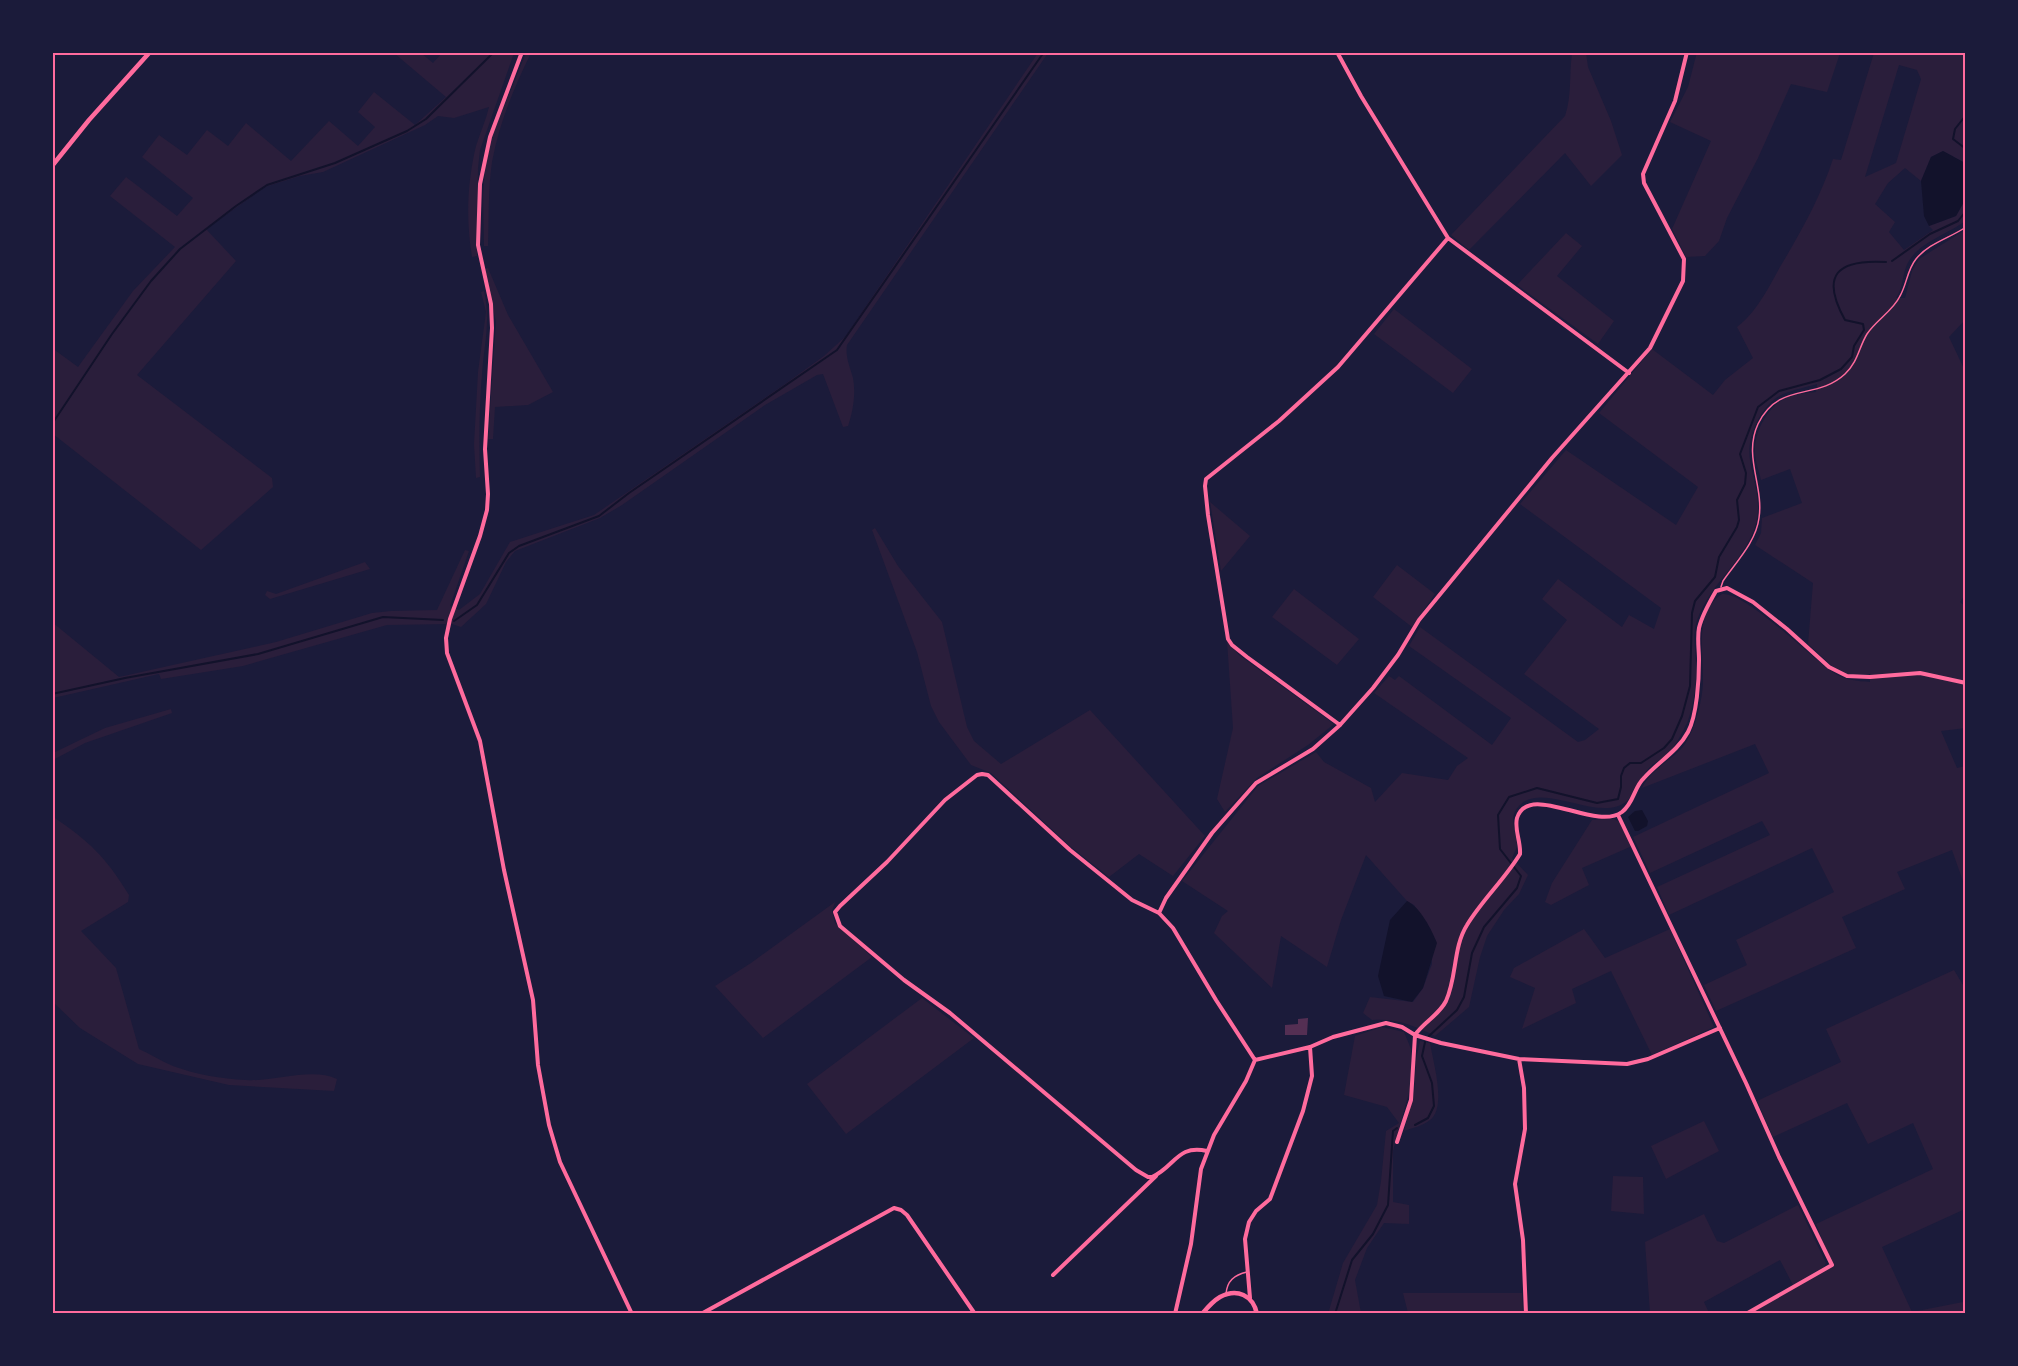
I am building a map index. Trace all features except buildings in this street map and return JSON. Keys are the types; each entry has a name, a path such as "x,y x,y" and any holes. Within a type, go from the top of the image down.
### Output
{"street":[{"path":"52,166 89,120 150,52"},
{"path":"522,52 490,137 480,184 478,245 490,304 492,328 485,449 487,510 450,619 446,638 447,653 480,741 504,870 533,999 538,1065 549,1125 560,1162 632,1314"},
{"path":"1336,52 1448,238 1629,373"},
{"path":"1159,913 1166,898 1212,833 1256,783 1313,749 1340,725 1373,688 1398,655 1425,612 1552,458 1650,348 1683,282 1684,259 1644,183 1643,174 1675,101 1687,52"},
{"path":"1340,725 1247,657 1228,639 1205,486 1206,479 1279,422 1338,367 1448,238"},
{"path":"1397,1142 1411,1100 1415,1035 1435,1016 1445,1001 1463,932 1520,854 1521,844 1516,823 1518,815 1527,806 1539,803 1592,816 1618,815 1631,802 1641,780 1676,749 1687,735 1692,723 1699,668 1699,630 1716,591 1726,588 1752,602 1830,667 1847,676 1870,677 1920,673 1965,683"},
{"path":"1157,1175 1148,1177 1128,1163 950,1013 904,980 840,926 835,912 887,862 945,800 971,779 982,774 988,775 1070,850 1132,900 1159,913 1173,928 1255,1060"},
{"path":"1618,815 1832,1265 1746,1314"},
{"path":"1255,1060 1310,1047 1333,1037 1386,1023 1402,1027 1415,1035 1453,1046 1519,1059 1627,1064 1648,1059 1720,1028"},
{"path":"1257,1314 1250,1298 1245,1239 1249,1222 1256,1211 1270,1199 1303,1111 1312,1076 1310,1047"},
{"path":"1519,1059 1524,1088 1525,1129 1515,1184 1522,1240 1526,1314"},
{"path":"1175,1314 1191,1244 1195,1200 1201,1169 1214,1135 1246,1081 1255,1060"},
{"path":"1053,1275 1181,1154 1194,1148 1207,1151"},
{"path":"702,1314 894,1208 902,1209 907,1215 975,1314"},
{"path":"1202,1314 1214,1301 1226,1295 1238,1294 1250,1298"}],"lane":[{"path":"1721,588 1723,581 1755,536 1759,519 1758,487 1751,448 1753,437 1763,416 1780,398 1816,389 1839,379 1847,372 1856,361 1868,333 1899,300 1908,272 1916,258 1965,227"},
{"path":"1226,1295 1226,1287 1231,1279 1247,1272"}],"shaded area":[{"path":"1697,52 1840,53 1827,92 1791,84 1758,158 1727,218 1719,241 1705,256 1686,257 1672,229 1711,141 1670,122 1688,87"},
{"path":"394,53 421,53 433,63 442,53 514,53 480,150 477,256 472,257 470,243 469,188 476,146 489,107 454,118 438,116 425,125 323,172 300,176 265,187 206,229 236,261 137,375 272,478 273,487 201,550 53,434 52,348 78,367 133,291 175,247 110,196 126,177 177,216 193,198 142,157 159,135 187,155 207,130 228,146 246,123 291,161 329,121 358,146 375,127 358,112 374,92 415,125 446,97"},
{"path":"526,53 531,53 508,106 495,148 490,183 488,246 484,246 483,195 485,167 491,138"},
{"path":"1038,53 1048,53 847,345 847,358 854,390 853,408 848,426 843,427 823,374 817,375 765,405 600,518 515,551 506,562 486,604 461,627 452,624 387,625 243,666 161,679 159,674 53,698 52,622 119,677 276,642 372,613 437,610 465,550 469,551 450,606 459,610 480,594 510,542 594,515 785,384 824,356 845,337"},
{"path":"1572,53 1586,53 1588,67 1611,121 1622,155 1591,186 1565,153 1469,250 1451,235 1565,116 1569,100"},
{"path":"1874,53 1965,53 1965,163 1943,151 1931,157 1921,181 1905,168 1888,183 1875,204 1895,222 1889,232 1904,250 1933,230 1929,226 1956,216 1965,200 1965,221 1916,252 1906,267 1896,298 1905,298 1912,271 1919,259 1965,230 1965,320 1949,337 1966,373 1966,593 1960,602 1966,607 1966,728 1941,731 1957,768 1965,766 1965,887 1952,850 1897,872 1905,889 1842,917 1856,948 1716,1011 1704,985 1747,965 1736,940 1834,892 1812,848 1669,915 1657,887 1770,835 1762,821 1650,873 1633,837 1769,773 1755,744 1642,788 1654,772 1681,749 1692,731 1702,693 1703,627 1712,603 1722,594 1733,596 1762,614 1838,675 1851,680 1870,682 1870,674 1847,674 1832,666 1808,644 1813,583 1755,545 1761,533 1762,518 1802,503 1790,469 1761,480 1755,452 1760,427 1769,412 1781,401 1791,396 1816,392 1817,384 1783,394 1775,399 1762,413 1753,432 1749,451 1758,499 1756,523 1744,550 1700,613 1694,633 1696,671 1693,701 1687,723 1674,747 1652,765 1627,801 1616,807 1588,806 1544,797 1532,798 1521,804 1514,814 1513,824 1517,846 1512,858 1528,875 1519,894 1504,910 1487,936 1469,1007 1435,1036 1404,1023 1372,1020 1363,1013 1370,997 1413,1002 1423,988 1432,964 1431,930 1414,905 1407,901 1366,855 1341,920 1327,967 1281,936 1272,988 1214,933 1222,916 1228,911 1182,881 1258,786 1316,752 1324,762 1371,788 1375,802 1402,773 1448,780 1457,766 1468,758 1374,693 1389,676 1395,680 1399,676 1492,745 1511,718 1409,646 1420,627 1578,742 1585,740 1599,729 1524,674 1567,620 1542,599 1558,579 1622,627 1629,615 1654,629 1661,608 1520,504 1566,450 1676,525 1698,487 1599,413 1652,349 1713,395 1725,380 1753,358 1737,327 1762,299 1816,201 1833,159 1841,160","holes":["1899,65 1917,70 1921,79 1896,163 1865,177"]},
{"path":"1943,151 1965,163 1965,200 1956,216 1929,226 1924,216 1921,181 1931,157"},
{"path":"1566,233 1582,246 1557,276 1614,321 1598,344 1517,285"},
{"path":"488,268 508,315 553,392 528,405 495,407 493,439 488,439 496,322 485,269"},
{"path":"484,291 486,302 487,323 480,400 480,477 476,478 474,444 478,372 486,312 481,292"},
{"path":"1394,309 1472,369 1453,393 1374,334"},
{"path":"1210,502 1250,536 1221,571"},
{"path":"875,528 898,566 942,622 967,727 974,741 1001,764 1090,710 1205,836 1173,876 1139,854 1109,877 1071,847 991,773 971,765 939,722 931,706 917,652 872,530"},
{"path":"365,562 370,569 270,599 265,595 267,591 276,594"},
{"path":"1397,565 1435,594 1412,627 1373,597"},
{"path":"1294,589 1359,639 1337,665 1272,617"},
{"path":"1227,641 1239,655 1334,724 1308,745 1257,778 1225,812 1217,799 1233,728"},
{"path":"171,709 172,713 85,743 53,760 53,753 105,728"},
{"path":"1642,810 1648,821 1647,826 1635,831 1628,817 1635,811"},
{"path":"52,816 96,851 129,895 128,902 81,931 116,968 139,1049 173,1066 218,1077 257,1080 316,1074 327,1076 337,1079 334,1091 229,1085 138,1064 80,1028 53,1002"},
{"path":"1614,819 1621,823 1632,846 1582,868 1589,885 1551,905 1545,902 1552,883 1592,820"},
{"path":"1407,901 1429,925 1437,943 1423,988 1412,1002 1384,996 1378,976 1390,920"},
{"path":"835,902 832,911 835,923 872,957 763,1038 715,986 751,963"},
{"path":"1584,929 1605,958 1670,929 1714,1027 1652,1055 1611,971 1572,989 1576,1003 1522,1029 1535,988 1510,977 1514,968"},
{"path":"1954,970 1966,990 1965,1209 1882,1247 1912,1312 1963,1302 1964,1313 1748,1314 1833,1267 1816,1224 1933,1169 1913,1123 1868,1144 1847,1103 1773,1137 1757,1101 1841,1062 1826,1029"},
{"path":"922,998 974,1038 846,1134 807,1084"},
{"path":"1382,1027 1404,1032 1411,1049 1411,1085 1393,1151 1393,1202 1409,1205 1409,1224 1384,1223 1367,1248 1355,1280 1361,1313 1328,1314 1343,1263 1377,1205 1386,1131 1399,1123 1387,1107 1344,1095 1355,1036"},
{"path":"1420,1041 1430,1043 1438,1084 1438,1105 1430,1120 1404,1131 1414,1093"},
{"path":"1704,1121 1719,1151 1666,1179 1651,1146"},
{"path":"1613,1176 1643,1177 1644,1214 1611,1211"},
{"path":"1798,1205 1826,1263 1824,1267 1793,1285 1780,1260 1704,1302 1709,1313 1650,1313 1645,1242 1704,1214 1717,1241 1724,1243"},
{"path":"1403,1293 1522,1293 1523,1313 1408,1313"}],"waterway":[{"path":"52,424 112,334 151,281 180,249 267,185 335,163 407,131 426,119 494,52"},
{"path":"454,621 477,605 509,553 519,546 599,516 837,350 1044,52"},
{"path":"1966,115 1955,129 1953,139 1966,149"},
{"path":"1892,261 1930,234 1958,221 1966,211"},
{"path":"1429,1036 1457,1010 1464,997 1472,953 1484,927 1517,888 1521,876 1500,849 1498,815 1509,797 1537,788 1597,803 1618,799 1624,768 1630,763 1641,763 1664,748 1672,739 1682,716 1690,686 1692,613 1695,601 1715,577 1719,557 1737,527 1739,520 1737,500 1745,484 1746,473 1740,454 1758,407 1779,391 1820,380 1841,369 1852,357 1854,346 1864,330 1863,324 1845,320 1834,292 1834,281 1838,273 1855,263 1886,262"},
{"path":"52,694 258,654 383,617 443,620"},
{"path":"1415,1125 1428,1118 1434,1106 1432,1083 1422,1056 1425,1042"},
{"path":"1335,1314 1352,1260 1373,1234 1388,1205 1393,1131 1397,1128"}]}
